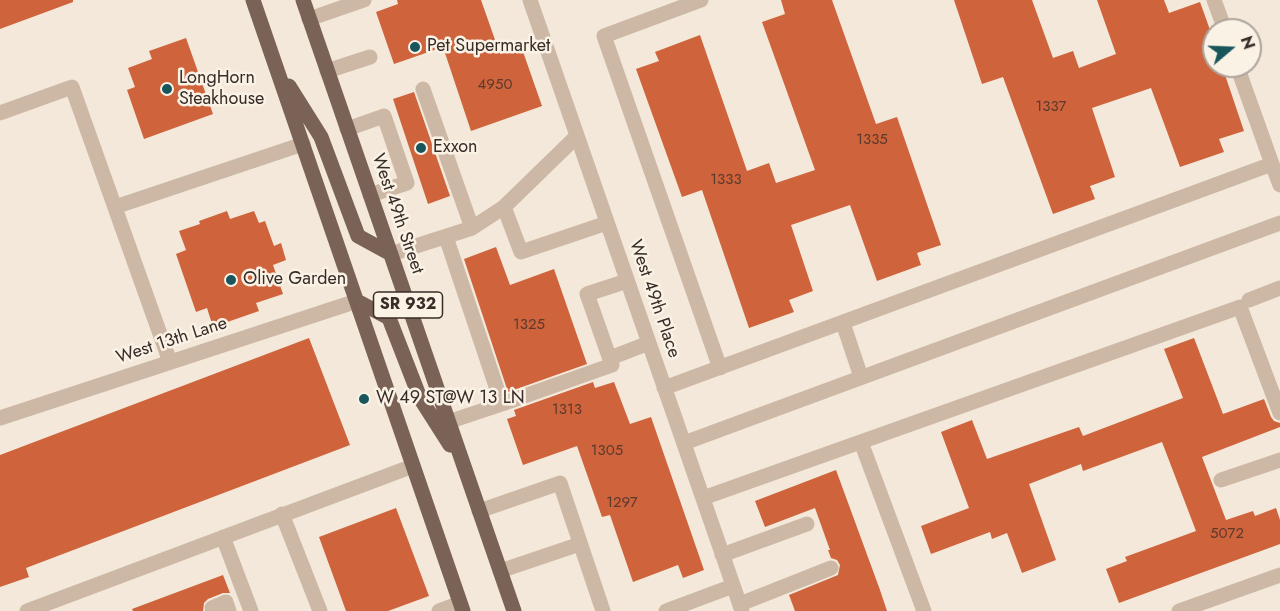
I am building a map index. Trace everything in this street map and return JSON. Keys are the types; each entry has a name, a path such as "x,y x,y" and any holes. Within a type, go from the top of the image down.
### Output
{"main road":[{"name":"SR 932","path":"253,0 461,607"},
{"name":"West 49th Street","path":"303,0 513,611"},
{"path":"276,66 321,137 358,236 391,254"},
{"path":"357,301 389,318 420,398 464,468"}],"street":[{"path":"309,19 364,0"},
{"name":"West 49th Place","path":"530,0 741,608"},
{"path":"701,0 604,36 720,368"},
{"path":"1214,0 1221,18"},
{"path":"327,71 370,57"},
{"path":"1241,78 1280,185"},
{"path":"0,113 72,87 170,362"},
{"path":"423,89 472,228"},
{"path":"347,129 384,117 407,183 370,195"},
{"path":"391,254 472,228 504,207 577,136"},
{"path":"115,207 303,144"},
{"path":"664,388 1272,164"},
{"path":"504,207 520,252 607,224"},
{"path":"684,443 1280,224"},
{"path":"446,237 502,404"},
{"path":"448,422 612,366 587,294 627,281"},
{"path":"1250,300 1280,288"},
{"name":"West 13th Lane","path":"0,418 357,301"},
{"path":"703,498 1240,307 1280,412"},
{"path":"843,323 861,377"},
{"path":"610,358 649,343"},
{"path":"861,442 924,611"},
{"path":"1221,480 1280,460"},
{"path":"27,611 413,466"},
{"path":"479,511 560,483 603,611"},
{"path":"282,514 320,611"},
{"path":"722,555 807,524"},
{"path":"224,537 251,611"},
{"path":"500,571 580,544"},
{"path":"741,608 831,568"},
{"path":"1179,611 1280,575"},
{"path":"674,610 733,586"},
{"path":"212,608 226,602 229,611"},
{"path":"439,611 461,607"}],"building":[{"path":"0,0 73,0 73,2 0,29"},
{"path":"397,0 481,0 500,54 521,46 542,106 471,131 443,47 394,64 376,12 398,4"},
{"path":"781,0 832,0 876,124 897,117 941,245 917,253 921,265 877,281 850,205 791,225 813,291 789,300 794,312 749,328 702,190 682,197 636,69 659,61 655,52 700,35 747,171 769,163 776,183 815,170 762,22 785,14"},
{"path":"954,0 1032,0 1053,58 1073,51 1079,68 1116,54 1097,0 1164,0 1169,13 1200,2 1206,18 1202,18 1202,78 1226,78 1244,131 1219,139 1224,152 1180,167 1151,88 1092,108 1115,177 1090,186 1095,199 1053,214 1003,77 982,84"},
{"name":"LongHorn Steakhouse","path":"186,38 213,114 144,139 127,90 135,87 128,68 152,59 149,51"},
{"name":"Exxon","path":"414,92 450,196 428,204 393,99"},
{"name":"Olive Garden","path":"227,211 230,219 254,211 259,223 265,221 274,246 281,243 286,260 273,265 283,294 256,303 259,311 213,327 207,308 196,312 176,254 186,250 179,231"},
{"path":"496,247 510,285 554,269 587,364 508,392 464,259"},
{"path":"309,338 350,445 26,568 29,577 0,587 0,455"},
{"path":"1194,338 1223,414 1264,399 1271,417 1280,423 1280,427 1202,457 1226,520 1253,511 1255,516 1276,508 1280,520 1280,544 1119,603 1106,569 1127,561 1125,557 1196,531 1162,442 1083,471 1081,464 1029,484 1056,560 1022,573 1007,533 992,539 990,532 931,554 921,526 969,508 941,432 972,420 987,459 1079,427 1083,436 1183,398 1164,349"},
{"path":"593,382 595,388 614,382 630,424 651,417 704,570 683,578 678,565 633,582 610,515 602,517 577,446 523,465 507,419 516,416 514,410"},
{"path":"836,470 887,611 795,611 789,595 838,575 840,565 837,560 831,558 815,508 765,527 755,501"},
{"path":"396,508 429,596 388,611 346,611 319,537"},
{"path":"223,575 230,593 223,593 208,599 204,603 203,611 133,611 132,609"}],"place":[{"name":"Pet Supermarket","path":"415,47"},
{"name":"LongHorn Steakhouse","path":"167,89"},
{"name":"Exxon","path":"421,148"},
{"name":"Olive Garden","path":"231,280"},
{"name":"W 49 ST@W 13 LN","path":"364,399"}]}
